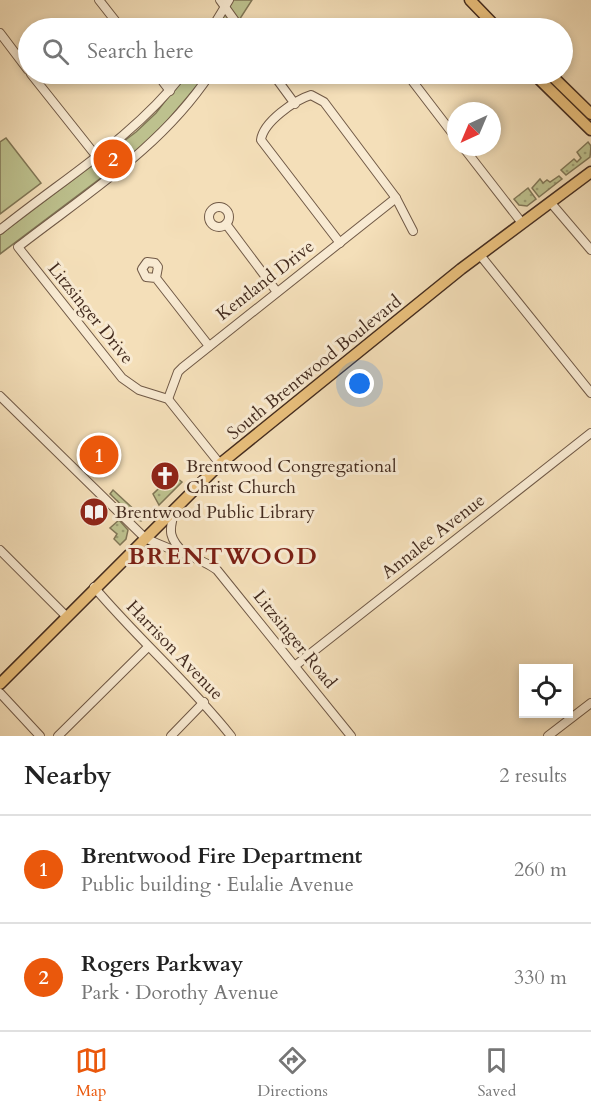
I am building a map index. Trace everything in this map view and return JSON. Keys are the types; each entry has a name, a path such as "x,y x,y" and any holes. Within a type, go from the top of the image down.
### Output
{"main road":[{"path":"470,0 488,18"},
{"path":"544,84 591,130"},
{"path":"560,84 591,114"},
{"name":"South Brentwood Boulevard","path":"0,684 144,537 220,464 480,255 588,176"}],"street":[{"path":"99,0 113,18"},
{"path":"224,2 234,18"},
{"path":"217,18 224,2"},
{"path":"0,33 18,57"},
{"path":"39,84 97,157"},
{"path":"165,84 170,91"},
{"path":"0,230 144,119 175,84"},
{"name":"Litzsinger Drive","path":"168,399 139,390 122,378 18,247 153,143 189,104 203,84"},
{"path":"280,84 295,104"},
{"path":"414,84 447,126"},
{"path":"340,243 261,140 266,127 295,104 311,95 321,99 396,198 412,231"},
{"path":"470,156 522,223"},
{"name":"Kentland Drive","path":"168,399 178,372 396,198"},
{"path":"551,203 591,249"},
{"path":"226,224 277,292"},
{"path":"480,255 591,393"},
{"path":"156,278 209,346"},
{"name":"Litzsinger Road","path":"0,396 144,537 164,549 185,554 217,570 351,736"},
{"path":"168,399 220,464"},
{"name":"Annalee Avenue","path":"296,665 591,433"},
{"path":"177,506 169,531 170,538 185,554"},
{"path":"0,550 66,616"},
{"name":"Harrison Avenue","path":"94,587 148,647 204,702 231,736"},
{"path":"58,736 148,647"},
{"path":"0,693 40,736"},
{"path":"171,736 204,702"},
{"path":"548,736 591,703"}],"green space":[{"path":"233,0 252,0 240,18 222,18"},
{"path":"178,84 198,84 150,141 0,254 0,235 136,132 156,113"},
{"path":"6,138 41,183 0,214 0,142"},
{"path":"588,142 591,146 590,157 566,175 561,170 574,159 577,162 581,158 577,152"},
{"path":"559,176 562,179 539,197 532,188 540,179 543,183 547,180 550,182"},
{"path":"528,188 536,199 527,206 519,205 514,199"},
{"path":"173,475 182,482 159,505 153,494"},
{"path":"113,490 140,515 144,513 148,517 141,521 136,519 110,494"},
{"path":"119,520 128,530 126,539 120,545 114,539 117,534 110,528"}],"place":[{"name":"Rogers Parkway","path":"113,159"},
{"name":"Brentwood Fire Department","path":"99,455"},
{"name":"Brentwood Congregational Christ Church","path":"165,476"},
{"name":"Brentwood Public Library","path":"94,512"}],"district":[{"name":"BRENTWOOD","path":"223,556"}]}
